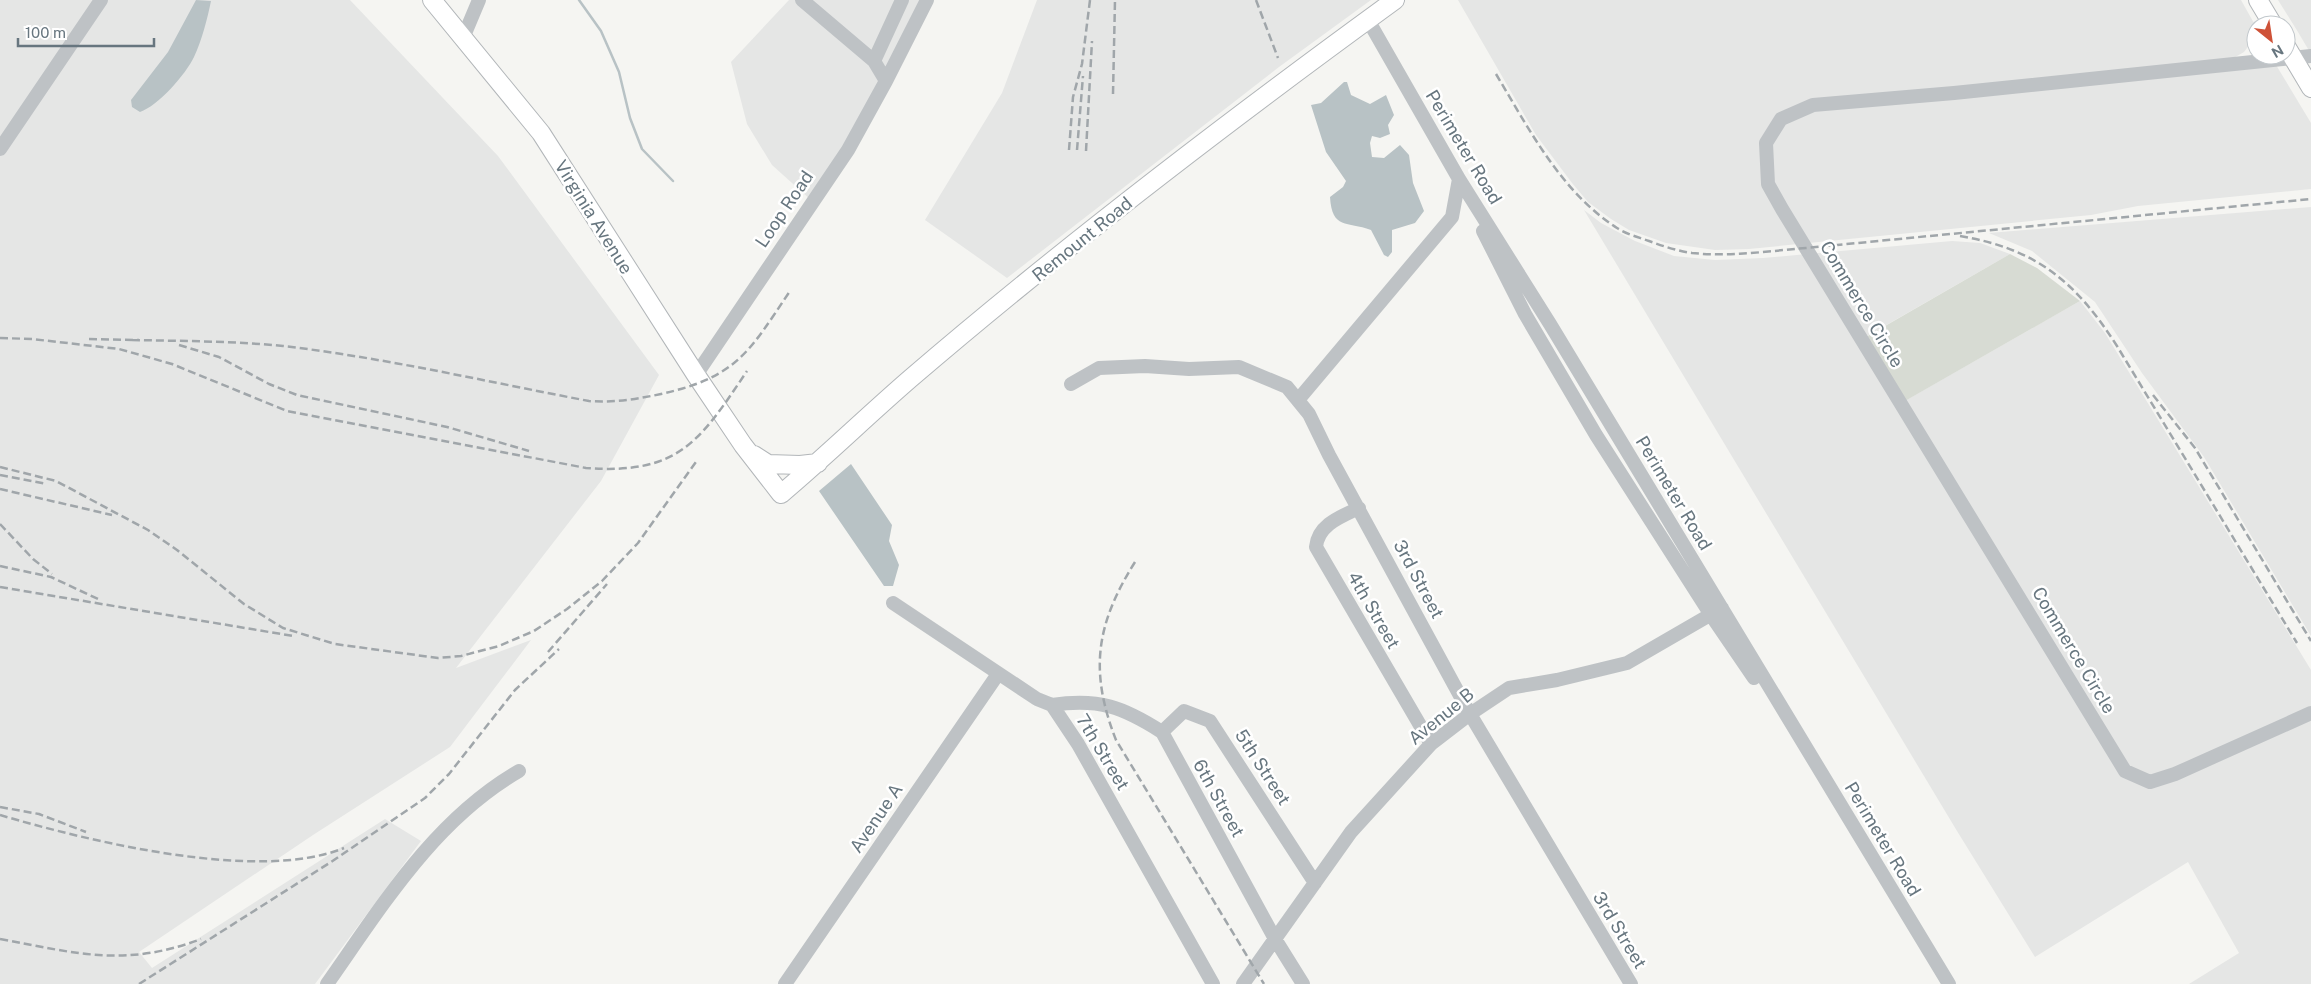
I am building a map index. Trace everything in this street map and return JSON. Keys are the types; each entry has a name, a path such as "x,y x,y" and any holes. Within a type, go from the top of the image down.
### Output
{"main road":[{"name":"Virginia Avenue","path":"432,0 541,133 777,498"},
{"name":"Remount Road","path":"777,498 911,378 1116,211 1281,84 1395,0"},
{"path":"2258,0 2267,15"},
{"path":"2296,63 2311,88"},
{"path":"746,449 768,464 800,465 818,463"}],"street":[{"path":"0,149 101,0"},
{"path":"463,38 479,0"},
{"path":"802,0 874,61 886,81"},
{"path":"874,61 902,0"},
{"name":"Loop Road","path":"696,375 848,150 927,0"},
{"name":"Perimeter Road","path":"1368,20 1463,184 1579,372 1751,674 1785,712 1949,984"},
{"name":"Commerce Circle","path":"2296,53 2311,56"},
{"name":"Commerce Circle","path":"2246,57 1954,94 1813,105 1781,119 1766,143 1768,184 2125,770 2150,782 2175,774 2311,713"},
{"path":"1463,184 1503,272 1565,382 1613,463 1716,611"},
{"path":"1298,400 1452,217 1463,184"},
{"name":"3rd Street","path":"1071,384 1099,368 1146,366 1189,369 1239,367 1287,387 1309,414 1470,714 1631,984"},
{"path":"1565,382 1579,372"},
{"name":"4th Street","path":"1359,508 1330,523 1317,536 1316,548 1431,744"},
{"name":"7th Street","path":"892,603 1037,699 1052,705 1078,744 1213,984"},
{"name":"Avenue B","path":"1243,984 1351,832 1431,744 1470,714 1509,688 1558,680 1627,663 1716,611"},
{"name":"Avenue A","path":"785,984 998,674"},
{"name":"6th Street","path":"1052,705 1075,702 1104,704 1133,714 1162,732 1275,939 1303,984"},
{"name":"5th Street","path":"1162,732 1184,711 1210,720 1315,883"},
{"path":"327,984 410,866 472,806 501,782 519,771"}],"shaded area":[{"path":"0,0 350,0 498,156 659,375 601,481 456,668 531,640 450,747 313,835 139,952 152,968 385,819 421,841 315,984 0,984"},
{"path":"196,0 211,1 204,30 194,57 171,89 147,109 140,112 132,107 131,100 168,52"},
{"path":"789,0 927,0 812,201 772,165 747,124 731,62"},
{"path":"1037,0 1371,0 1279,67 1007,278 925,220 1002,93"},
{"path":"1458,0 2241,0 2249,15 2246,15 2246,49 2223,64 2246,62 2246,65 2276,65 2311,123 2311,189 2138,206 2091,215 1749,249 1715,250 1666,243 1629,230 1611,219 1588,202 1536,135"},
{"path":"2278,0 2311,0 2311,54 2296,29 2296,15 2287,15"},
{"path":"1344,82 1347,82 1351,95 1370,104 1386,95 1394,115 1388,125 1390,134 1380,138 1372,136 1370,143 1372,157 1384,158 1400,145 1409,155 1413,183 1424,211 1415,223 1392,230 1392,252 1388,257 1384,255 1371,230 1338,220 1331,208 1330,197 1343,187 1346,181 1326,152 1311,105 1321,103"},
{"path":"2311,207 2311,636 2204,457 2142,373 2095,302 2032,251 1989,233"},
{"path":"1584,210 1601,223 1635,241 1674,256 1715,260 1763,258 1952,241 1980,243 2010,254 1862,339 1901,403 2080,301 2105,333 2311,670 2311,984 2189,984 2239,953 2188,862 2035,957 1957,831"},
{"path":"2010,254 2037,268 2080,301 1905,401 1866,337"},
{"path":"851,464 892,525 889,541 899,565 893,586 884,586 819,491"}],"waterway":[{"path":"579,0 601,31 619,72 630,118 642,149 673,181"}],"railway":[{"path":"1069,150 1073,97 1082,64 1090,0"},
{"path":"1113,94 1115,0"},
{"path":"1256,0 1278,58"},
{"path":"1086,151 1092,41"},
{"path":"1496,74 1548,158 1579,196 1597,213 1628,234 1692,253 1735,254 1764,252 2311,199"},
{"path":"1077,150 1083,76"},
{"path":"1960,236 1987,242 2033,260 2070,286 2102,323 2297,643"},
{"path":"132,340 226,342 283,346 398,364 589,401 616,401 652,396 687,387 724,370 739,359 751,346 790,291"},
{"path":"0,338 32,339 119,349 172,364 287,411 586,468 618,469 644,466 665,459 684,448 715,417 747,371"},
{"path":"89,339 139,340"},
{"path":"179,345 219,357 269,384 297,395 447,427 529,451"},
{"path":"2153,395 2195,448 2311,641"},
{"path":"0,467 56,481 148,530 177,550 244,604 283,628 335,644 438,658 461,656 499,646 534,631 567,609 602,581 638,543 698,459"},
{"path":"0,475 47,484"},
{"path":"0,489 112,515"},
{"path":"0,524 33,559 52,574"},
{"path":"1135,562 1112,606 1101,648 1100,670 1107,715 1116,740 1264,984"},
{"path":"0,566 51,577 98,599"},
{"path":"548,652 607,584"},
{"path":"0,587 293,636"},
{"path":"139,984 331,862 425,798 449,774 515,690 559,649"},
{"path":"0,807 39,814 86,832"},
{"path":"0,815 125,846 221,860 266,861 308,858 344,848"},
{"path":"0,939 77,953 100,955 148,953 174,948 201,939"}]}
